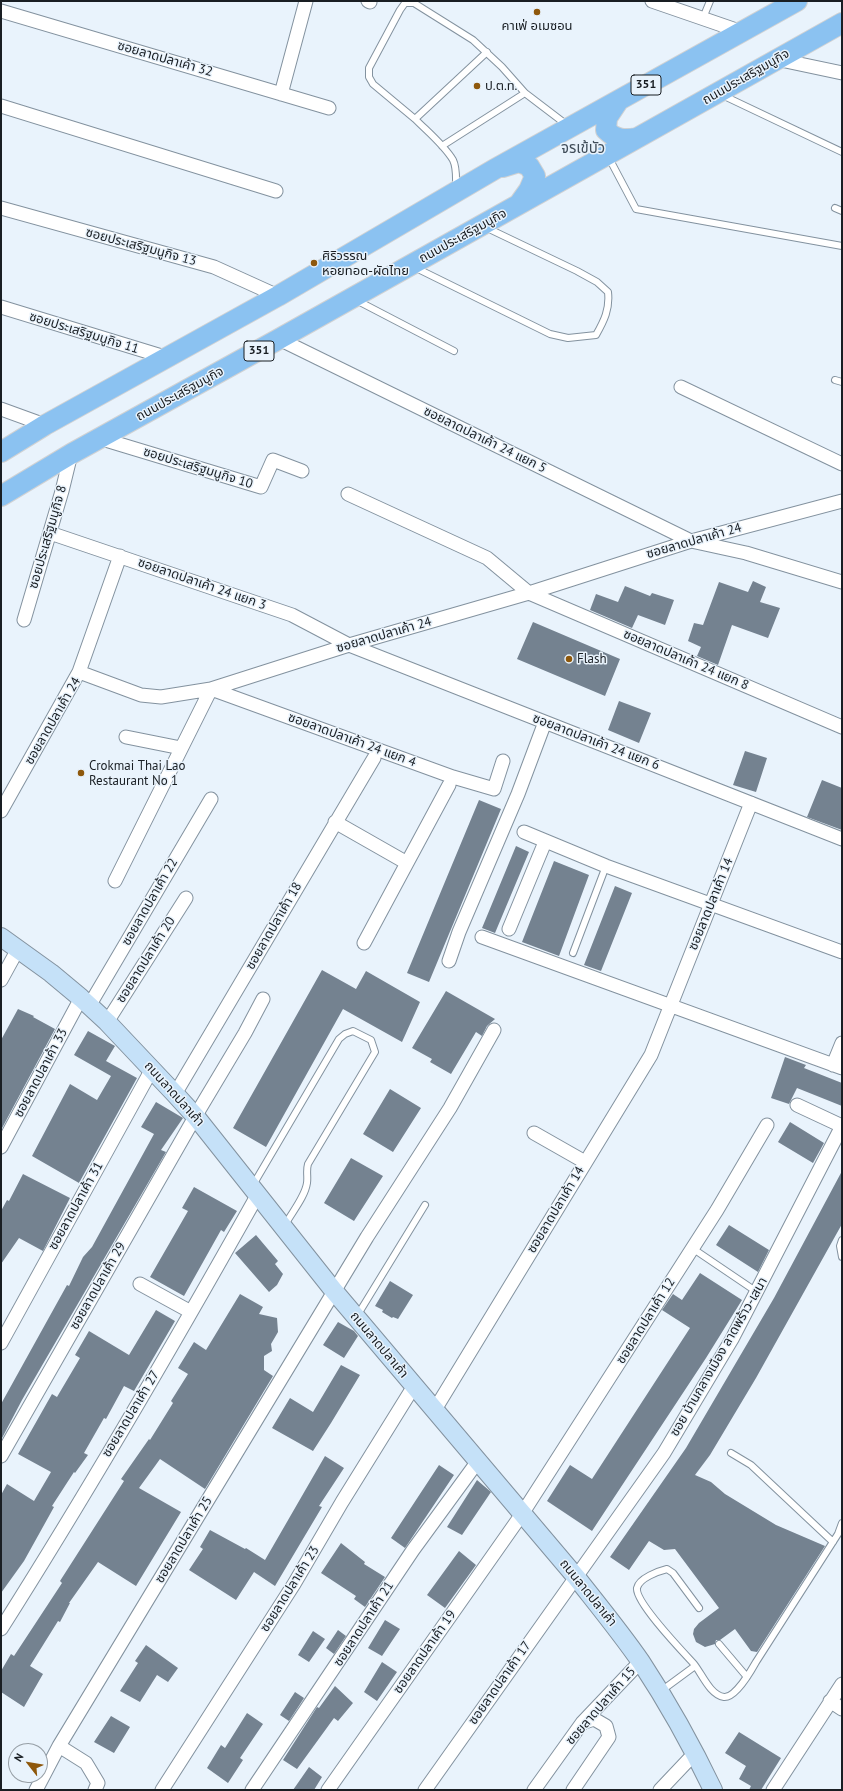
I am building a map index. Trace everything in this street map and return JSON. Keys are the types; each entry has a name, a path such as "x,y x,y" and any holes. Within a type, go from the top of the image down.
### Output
{"main road":[{"name":"351","path":"1,452 45,425 278,296 495,169 797,1"},
{"name":"ถนนประเสริฐมนูกิจ","path":"1,496 99,438 279,339 842,23"},
{"path":"619,100 607,118 606,130 612,136 622,140 637,138"},
{"path":"495,169 519,162 529,166 535,176 529,190 517,206"},
{"name":"ถนนลาดปลาเค้า","path":"1,937 85,1002 107,1022 196,1117 254,1192 356,1318 576,1577 640,1662 660,1692 695,1754 713,1790"}],"street":[{"path":"281,94 306,1"},
{"path":"652,1 742,32"},
{"name":"ซอยลาดปลาเค้า 32","path":"1,11 330,108"},
{"path":"776,59 842,73"},
{"path":"1,106 276,191"},
{"name":"ซอยประเสริฐมนูกิจ 13","path":"1,208 214,267 278,296"},
{"name":"ซอยประเสริฐมนูกิจ 11","path":"1,307 168,358"},
{"name":"ซอยลาดปลาเค้า 24 แยก 5","path":"279,339 691,541 746,554 842,582"},
{"path":"681,387 842,464"},
{"path":"1,409 45,425"},
{"name":"ซอยประเสริฐมนูกิจ 10","path":"99,438 261,487 273,460 302,471"},
{"name":"ซอยประเสริฐมนูกิจ 8","path":"24,620 50,533 71,454"},
{"path":"348,494 487,558 529,594"},
{"name":"ซอยลาดปลาเค้า 24","path":"1,811 79,672 142,695 161,697 211,689 349,645 529,594 691,541 842,501"},
{"name":"ซอยลาดปลาเค้า 24 แยก 3","path":"50,533 292,615 349,645"},
{"path":"79,672 120,556"},
{"name":"ซอยลาดปลาเค้า 24 แยก 8","path":"529,594 842,727"},
{"name":"ซอยลาดปลาเค้า 24 แยก 6","path":"349,645 842,839"},
{"path":"114,881 211,689"},
{"name":"ซอยลาดปลาเค้า 24 แยก 4","path":"211,689 453,777 494,789 503,761"},
{"path":"449,961 459,932 518,794 545,722"},
{"path":"126,737 181,748"},
{"name":"ซอยลาดปลาเค้า 18","path":"175,1094 374,758"},
{"path":"364,942 449,785"},
{"name":"ซอยลาดปลาเค้า 22","path":"85,1002 211,799"},
{"name":"ซอยลาดปลาเค้า 14","path":"434,1411 651,1055 712,905 751,803"},
{"path":"335,822 406,863"},
{"path":"524,832 606,866 842,952"},
{"path":"509,929 545,842"},
{"name":"ซอยลาดปลาเค้า 20","path":"107,1022 186,898"},
{"path":"482,937 837,1066 842,1043"},
{"path":"1,980 18,949"},
{"name":"ซอยลาดปลาเค้า 29","path":"1,1456 245,1033 263,999"},
{"name":"ซอยลาดปลาเค้า 33","path":"1,1147 85,1002"},
{"name":"ซอยลาดปลาเค้า 25","path":"36,1790 59,1746 334,1291 450,1108 494,1030"},
{"name":"ซอยลาดปลาเค้า 31","path":"1,1343 152,1069"},
{"path":"797,1105 842,1126"},
{"name":"ซอยลาดปลาเค้า 12","path":"522,1514 692,1248 766,1125"},
{"name":"ซอย บ้านกลางเมือง ลาดพร้าว-เสนา","path":"576,1577 664,1453 732,1339 758,1292 842,1126"},
{"path":"534,1133 585,1162"},
{"name":"ซอยลาดปลาเค้า 27","path":"1,1629 40,1567 191,1312 254,1192"},
{"path":"140,1284 191,1312"},
{"name":"ซอยลาดปลาเค้า 23","path":"162,1790 294,1584 342,1502 414,1386"},
{"name":"ซอยลาดปลาเค้า 21","path":"252,1790 413,1550 478,1461"},
{"name":"ซอยลาดปลาเค้า 19","path":"328,1790 522,1514"},
{"name":"ซอยลาดปลาเค้า 17","path":"425,1790 576,1577"},
{"name":"ซอยลาดปลาเค้า 15","path":"534,1790 582,1724 640,1662"},
{"path":"773,1790 842,1684"},
{"path":"830,1701 842,1709"},
{"path":"572,1790 609,1737 606,1726 594,1719 582,1724"},
{"path":"59,1746 86,1764 98,1783 95,1790"},
{"path":"660,1790 695,1754"}],"lane":[{"path":"703,18 710,1"},
{"path":"456,192 456,172 453,161 442,146 415,119 373,84 369,77 369,68 405,4 414,3 473,40 487,52 525,93 570,127"},
{"path":"415,119 487,52"},
{"path":"442,146 525,93"},
{"path":"718,93 842,152"},
{"path":"607,154 636,209 842,246"},
{"path":"835,208 842,211"},
{"path":"411,265 550,334 568,338 596,335 605,320 610,304 608,292 597,282 577,271 481,226"},
{"path":"352,298 454,351"},
{"path":"835,380 842,382"},
{"path":"573,953 606,866"},
{"path":"254,1192 339,1039 345,1034 353,1031 371,1040 375,1052 308,1164 306,1171 307,1183 304,1191 283,1228"},
{"path":"356,1318 425,1205"},
{"path":"842,1240 840,1246 842,1257"},
{"path":"692,1248 758,1292"},
{"path":"731,1453 751,1464 834,1542"},
{"path":"699,1608 673,1573 667,1569 640,1582 637,1589 640,1599 652,1616 695,1666 714,1693 725,1697 734,1693 746,1677 834,1542 842,1523"},
{"path":"719,1644 746,1677"},
{"path":"660,1692 695,1666"}],"building":[{"path":"753,581 766,587 760,602 780,608 768,638 732,625 718,665 697,656 701,647 688,641 694,623 703,625 719,582 748,592"},
{"path":"625,586 650,596 652,593 674,600 665,625 638,615 632,628 590,610 596,594 618,602"},
{"name":"Flash","path":"533,622 620,659 605,696 517,659"},
{"path":"619,701 651,713 639,743 608,730"},
{"path":"745,751 767,758 756,792 733,785"},
{"path":"822,780 842,788 842,830 807,817"},
{"path":"479,800 501,809 429,982 407,973"},
{"path":"516,846 529,852 495,933 482,928"},
{"path":"554,861 589,875 559,956 522,942"},
{"path":"615,886 632,893 601,971 584,965"},
{"path":"322,970 356,989 366,971 420,1002 402,1042 343,1009 266,1147 233,1128"},
{"path":"446,991 495,1019 487,1026 482,1036 476,1032 451,1074 430,1062 432,1059 412,1048"},
{"path":"18,1009 34,1016 33,1017 55,1029 1,1130 1,1040"},
{"path":"88,1031 115,1046 106,1061 137,1078 79,1183 32,1156 70,1084 97,1100 111,1076 74,1055"},
{"path":"785,1057 806,1065 804,1068 842,1083 842,1106 797,1088 789,1104 771,1098"},
{"path":"390,1089 421,1108 393,1152 363,1134"},
{"path":"156,1102 183,1118 161,1150 166,1152 22,1400 1,1440 1,1404 67,1285 69,1286 83,1257 92,1247 154,1134 141,1127"},
{"path":"790,1122 824,1143 813,1163 778,1142"},
{"path":"351,1158 383,1176 354,1221 324,1203"},
{"path":"842,1171 842,1224 756,1378 710,1455 695,1475 711,1482 725,1494 776,1525 825,1546 757,1652 751,1651 735,1629 720,1640 716,1640 715,1644 705,1647 696,1642 693,1634 694,1629 699,1623 719,1608 675,1549 664,1550 649,1541 629,1570 610,1557 686,1448 774,1298"},
{"path":"23,1174 70,1198 43,1251 19,1238 1,1264 1,1211 7,1200 9,1201"},
{"path":"194,1187 237,1211 224,1232 221,1230 184,1296 150,1277 188,1211 182,1208"},
{"path":"729,1225 769,1250 758,1272 716,1245"},
{"path":"256,1235 278,1261 275,1264 283,1274 277,1285 269,1292 235,1253"},
{"path":"700,1273 742,1300 706,1358 592,1531 547,1501 570,1465 592,1479 690,1328 662,1310 673,1294 682,1300"},
{"path":"390,1281 413,1295 398,1319 392,1318 382,1312 383,1310 375,1306"},
{"path":"240,1294 263,1307 259,1314 277,1318 278,1332 271,1344 272,1351 264,1356 264,1370 273,1376 205,1489 160,1459 139,1488 181,1512 136,1586 98,1562 69,1603 60,1622 58,1621 30,1666 43,1674 24,1707 1,1692 1,1671 11,1654 14,1656 62,1583 60,1581 124,1481 121,1479 149,1439 150,1440 173,1403 171,1401 188,1374 178,1368 194,1342 206,1350"},
{"path":"156,1310 175,1321 134,1391 124,1386 106,1419 104,1418 84,1453 88,1455 75,1473 74,1472 52,1506 54,1507 24,1561 1,1593 1,1495 7,1484 34,1501 51,1472 18,1454 52,1394 57,1397 80,1358 75,1355 89,1331 129,1355"},
{"path":"338,1322 354,1331 358,1336 344,1358 323,1345"},
{"path":"341,1365 360,1375 313,1451 272,1428 290,1398 313,1412"},
{"path":"325,1456 344,1468 319,1506 322,1507 275,1586 254,1572 236,1600 189,1570 203,1549 200,1547 210,1530 245,1549 246,1548 265,1560"},
{"path":"439,1465 454,1475 405,1548 391,1538"},
{"path":"477,1480 491,1492 462,1535 447,1527"},
{"path":"341,1543 365,1562 364,1564 385,1577 365,1607 354,1599 356,1596 321,1573"},
{"path":"459,1551 476,1565 445,1608 427,1595"},
{"path":"385,1620 400,1629 382,1656 368,1648"},
{"path":"338,1630 346,1636 334,1654 326,1648"},
{"path":"313,1631 325,1639 309,1662 298,1655"},
{"path":"146,1645 178,1668 168,1682 157,1675 140,1702 120,1691 138,1663 135,1661"},
{"path":"382,1662 397,1672 377,1701 364,1692"},
{"path":"335,1686 353,1703 338,1721 334,1718 297,1769 283,1760 317,1707 319,1708"},
{"path":"295,1692 304,1698 289,1721 280,1715"},
{"path":"247,1713 263,1724 240,1758 243,1760 228,1783 207,1768 221,1745 225,1748"},
{"path":"111,1716 130,1727 114,1753 94,1742"},
{"path":"739,1732 781,1758 761,1790 749,1790 751,1786 739,1779 746,1766 725,1753"},
{"path":"309,1767 322,1777 314,1790 293,1790"}],"place":[{"name":"คาเฟ่ อเมซอน","path":"537,12"},
{"name":"ป.ต.ท.","path":"477,86"},
{"name":"ศิริวรรณ หอยทอด-ผัดไทย","path":"314,263"},
{"name":"Flash","path":"569,659"},
{"name":"Crokmai Thai Lao Restaurant No 1","path":"81,773"}],"district":[{"name":"จรเข้บัว","path":"583,149"}]}
